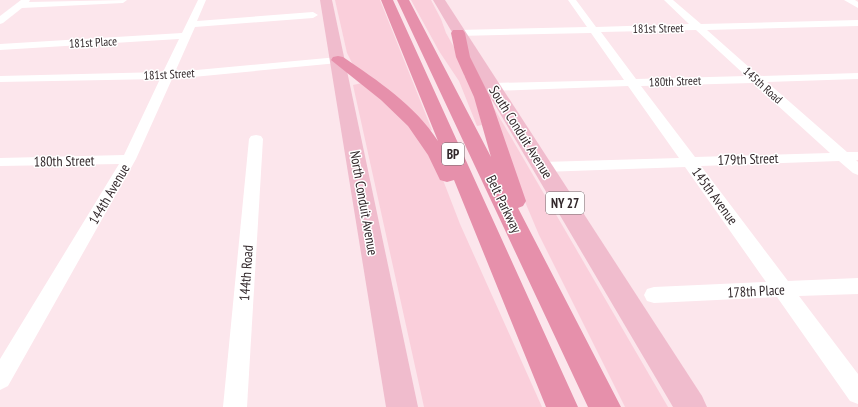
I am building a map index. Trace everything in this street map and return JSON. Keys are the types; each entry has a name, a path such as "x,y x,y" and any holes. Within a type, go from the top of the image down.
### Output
{"highway":[{"name":"Belt Parkway","path":"386,0 562,407"},
{"name":"Belt Parkway","path":"403,0 605,407"},
{"path":"458,33 463,57 482,97 538,271"},
{"path":"338,60 398,105 418,125 439,157 452,186 519,308"}],"main road":[{"name":"South Conduit Avenue","path":"439,0 458,33 543,167 691,407"},
{"name":"North Conduit Avenue","path":"320,8 338,60 402,407"}],"street":[{"path":"0,21 23,3 123,0"},
{"name":"144th Avenue","path":"0,379 129,159 202,0"},
{"name":"145th Avenue","path":"572,0 858,393"},
{"name":"145th Road","path":"668,0 858,170"},
{"path":"848,0 858,5"},
{"name":"181st Place","path":"0,47 189,30 320,8"},
{"name":"181st Street","path":"458,33 858,23"},
{"name":"181st Street","path":"0,79 168,75 338,60"},
{"name":"180th Street","path":"493,87 858,76"},
{"name":"144th Road","path":"235,407 256,139"},
{"name":"179th Street","path":"543,167 858,156"},
{"name":"180th Street","path":"0,162 129,159"},
{"name":"178th Place","path":"654,295 858,286"}],"shaded area":[{"path":"335,0 380,0 432,130 428,131 353,65 347,53"},
{"path":"411,0 431,0 441,19 446,33 464,65 464,76 470,78 482,125 477,126 459,81 439,51"},
{"path":"362,83 400,112 438,167 460,224 542,407 424,407 353,85"},
{"path":"492,108 494,108 668,407 625,407 539,235 512,171"}]}
